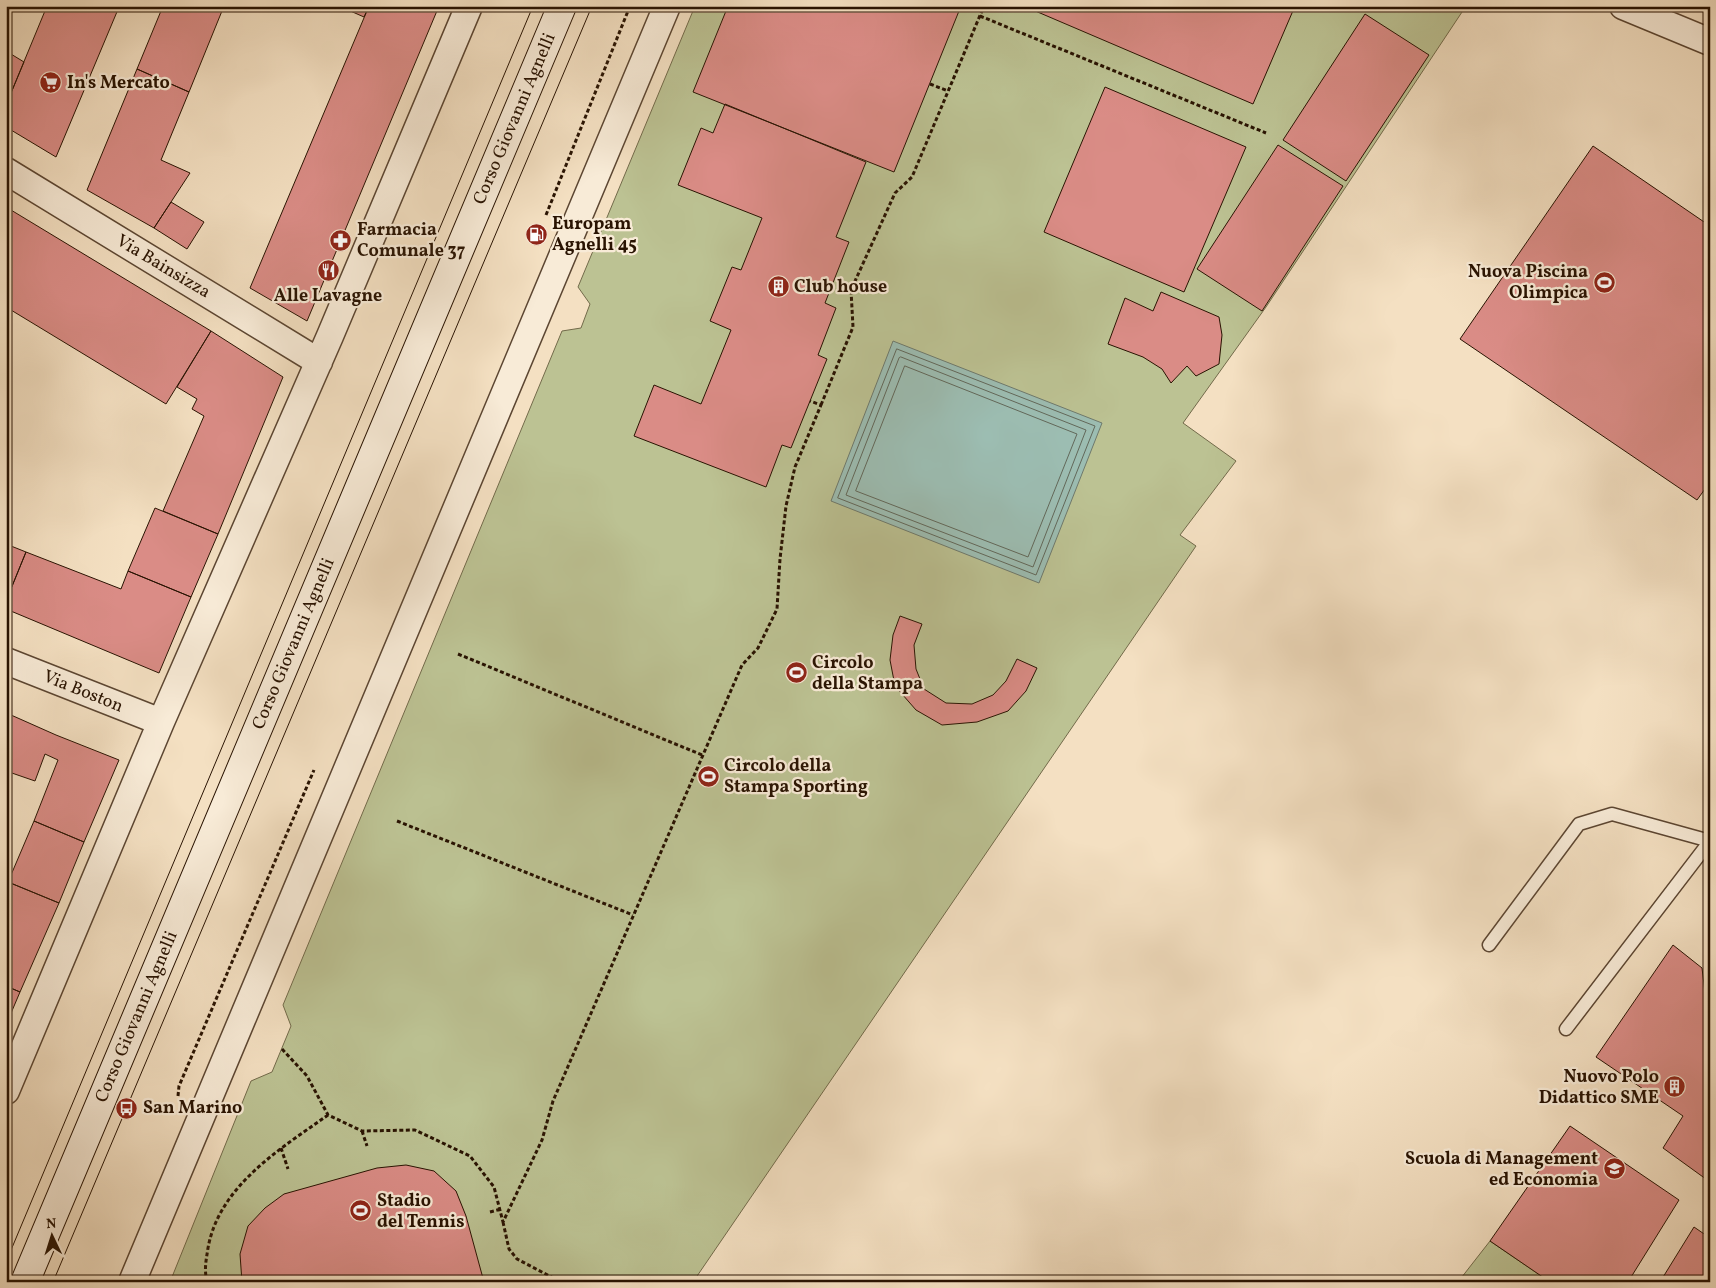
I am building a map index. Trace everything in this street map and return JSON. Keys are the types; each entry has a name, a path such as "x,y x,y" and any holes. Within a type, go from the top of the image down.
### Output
{"main road":[{"name":"Corso Giovanni Agnelli","path":"25,1282 562,6"}],"street":[{"path":"6,1091 161,722 319,362 469,6"},
{"path":"132,1282 667,6"},
{"path":"1623,6 1710,42"},
{"name":"Via Bainsizza","path":"6,171 319,362"},
{"name":"Via Boston","path":"6,661 161,722"}],"lane":[{"path":"1489,945 1579,824 1612,814 1710,841 1566,1029"}],"path":[{"path":"503,1222 542,1140 553,1101 742,665 758,648 777,610 786,506 795,467 853,327 851,290 895,193 912,177 984,6"},
{"path":"980,16 1266,133"},
{"path":"930,84 948,91"},
{"path":"810,401 822,405"},
{"path":"458,654 702,755"},
{"path":"397,821 633,915"},
{"path":"282,1050 307,1076 328,1116 362,1131 415,1130 470,1156 494,1187 501,1209 509,1249 517,1259 561,1282"},
{"path":"207,1282 204,1271 211,1232 227,1202 249,1177 281,1148 328,1116"},
{"path":"362,1131 367,1146"},
{"path":"281,1148 288,1169"},
{"path":"490,1212 501,1209"}],"green space":[{"name":"Circolo della Stampa Sporting","path":"695,6 1466,6 1266,307 1183,423 1236,461 1180,535 1196,546 693,1282 170,1282 251,1081 272,1072 291,1026 283,1005 562,331 581,328 590,304 578,287"},
{"path":"1490,1241 1550,1282 1458,1282"}],"water":[{"path":"893,341 1102,423 1039,583 831,501"}],"building":[{"name":"In's Mercato","path":"47,6 119,7 56,157 6,127 6,105"},
{"path":"163,6 224,6 189,92 137,69"},
{"path":"339,6 369,6 364,17"},
{"path":"369,6 439,6 307,321 250,288"},
{"path":"728,6 961,6 894,172 693,92"},
{"path":"1035,6 1295,6 1253,104 1033,10"},
{"path":"1365,14 1429,55 1346,181 1283,140"},
{"path":"6,51 24,62 6,105"},
{"path":"137,69 189,92 161,160 190,173 154,228 87,190"},
{"path":"1105,87 1246,147 1184,292 1044,232"},
{"name":"Club house","path":"725,104 866,162 836,237 849,242 825,303 836,308 818,355 827,359 791,448 782,445 766,487 634,436 654,385 701,404 731,330 710,321 732,267 741,270 762,218 678,185 701,128 713,133"},
{"path":"1278,145 1343,186 1262,311 1197,269"},
{"name":"Nuova Piscina Olimpica","path":"1593,146 1710,226 1710,482 1697,500 1460,339"},
{"path":"171,202 204,222 187,249 154,228"},
{"path":"6,207 211,331 166,404 6,307"},
{"path":"1161,292 1219,317 1222,335 1219,364 1196,376 1187,366 1171,383 1162,369 1143,357 1108,344 1125,298 1153,311"},
{"path":"211,331 283,377 218,534 163,511 204,416 192,409 197,399 177,387"},
{"path":"155,508 218,534 191,597 128,571"},
{"path":"6,544 26,552 6,601"},
{"path":"26,552 121,589 128,571 191,597 159,673 6,609 6,601"},
{"path":"900,616 922,624 914,645 916,669 924,689 946,703 972,704 993,695 1006,681 1017,659 1037,668 1026,691 1008,711 977,722 942,725 916,710 895,686 890,660 893,635"},
{"path":"11,715 119,760 84,842 34,821 58,760 45,754 35,781 6,771 6,728"},
{"path":"34,821 84,842 59,903 8,882"},
{"path":"8,882 59,903 20,992 6,986 6,887"},
{"name":"Nuovo Polo Didattico SME","path":"1673,945 1702,968 1705,993 1710,996 1710,1182 1663,1148 1683,1116 1596,1057"},
{"path":"6,986 20,992 6,1025"},
{"path":"1570,1126 1679,1200 1628,1282 1550,1282 1490,1241"},
{"name":"Stadio del Tennis","path":"406,1165 434,1171 456,1191 466,1216 484,1282 242,1282 240,1254 248,1226 265,1208 284,1194 377,1168"},
{"path":"1694,1227 1710,1238 1710,1282 1660,1282"}],"tram line":[{"path":"6,1262 533,6"},
{"path":"53,1282 592,6"}],"place":[{"name":"In's Mercato","path":"51,83"},
{"name":"Europam Agnelli 45","path":"536,234"},
{"name":"Farmacia Comunale 37","path":"341,240"},
{"name":"Alle Lavagne","path":"328,271"},
{"name":"Nuova Piscina Olimpica","path":"1604,282"},
{"name":"Club house","path":"778,287"},
{"name":"Circolo della Stampa","path":"796,673"},
{"name":"Circolo della Stampa Sporting","path":"708,776"},
{"name":"Nuovo Polo Didattico SME","path":"1675,1087"},
{"name":"San Marino","path":"127,1108"},
{"name":"Scuola di Management ed Economia","path":"1614,1169"},
{"name":"Stadio del Tennis","path":"361,1211"}]}
